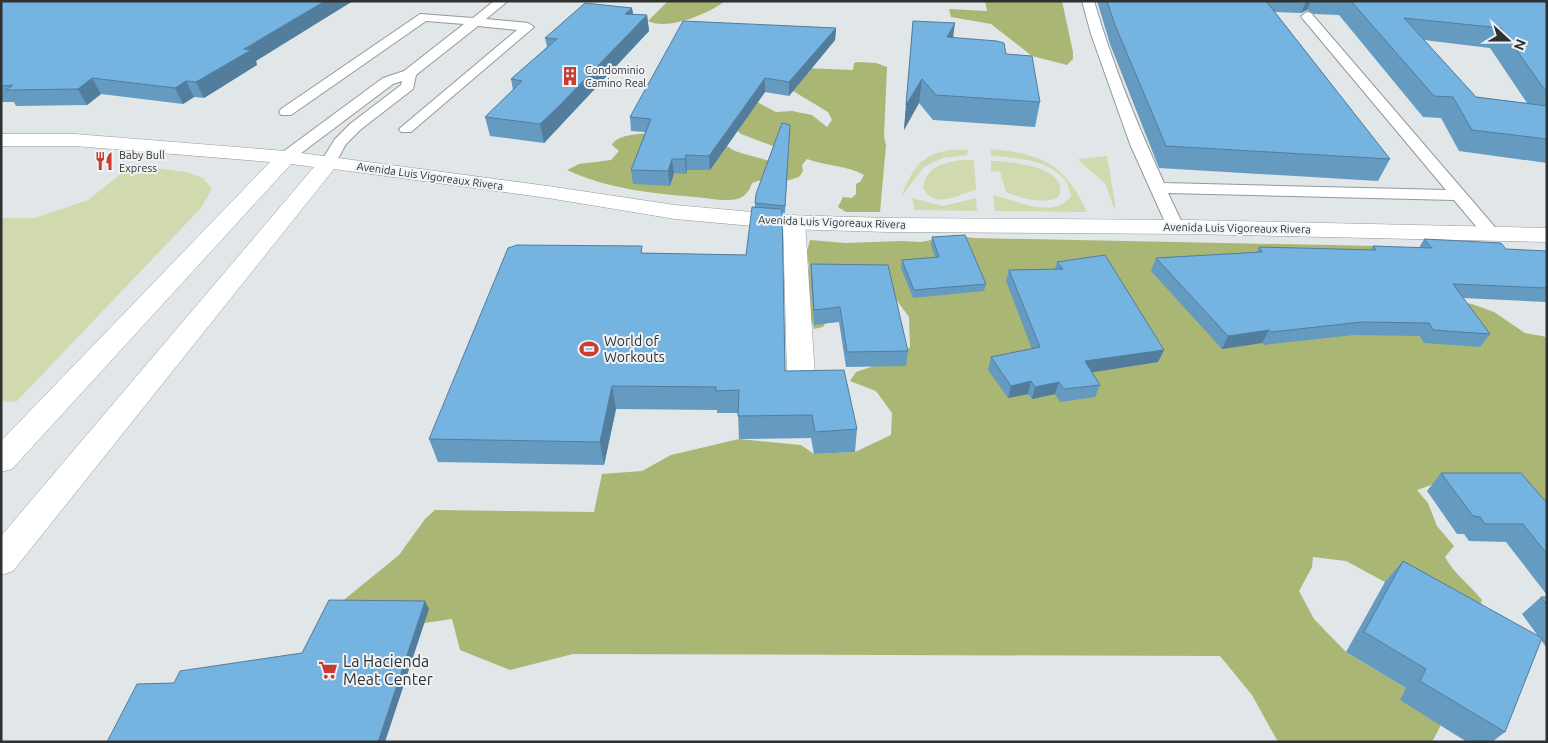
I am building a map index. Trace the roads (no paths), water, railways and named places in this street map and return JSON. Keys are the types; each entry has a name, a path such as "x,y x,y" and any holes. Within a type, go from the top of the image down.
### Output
{"main road":[{"name":"Avenida Luis Vigoreaux Rivera","path":"1,140 75,140 286,157 548,192 675,212 794,222 898,225 1175,227 1547,235"},
{"path":"1,461 286,157"},
{"path":"1,561 328,163"},
{"path":"794,222 801,377"}],"lane":[{"path":"286,157 388,81 410,74 502,1"},
{"path":"1088,1 1097,34 1138,144 1175,227"},
{"path":"1307,16 1490,233"},
{"path":"286,112 424,17 528,28 406,129"},
{"path":"328,163 340,142 355,127 408,86 410,74"},
{"path":"1157,188 1459,195"}],"place":[{"name":"Condominio Camino Real","path":"570,76"},
{"name":"Baby Bull Express","path":"104,161"},
{"name":"World of Workouts","path":"589,349"},
{"name":"La Hacienda Meat Center","path":"328,670"}]}
